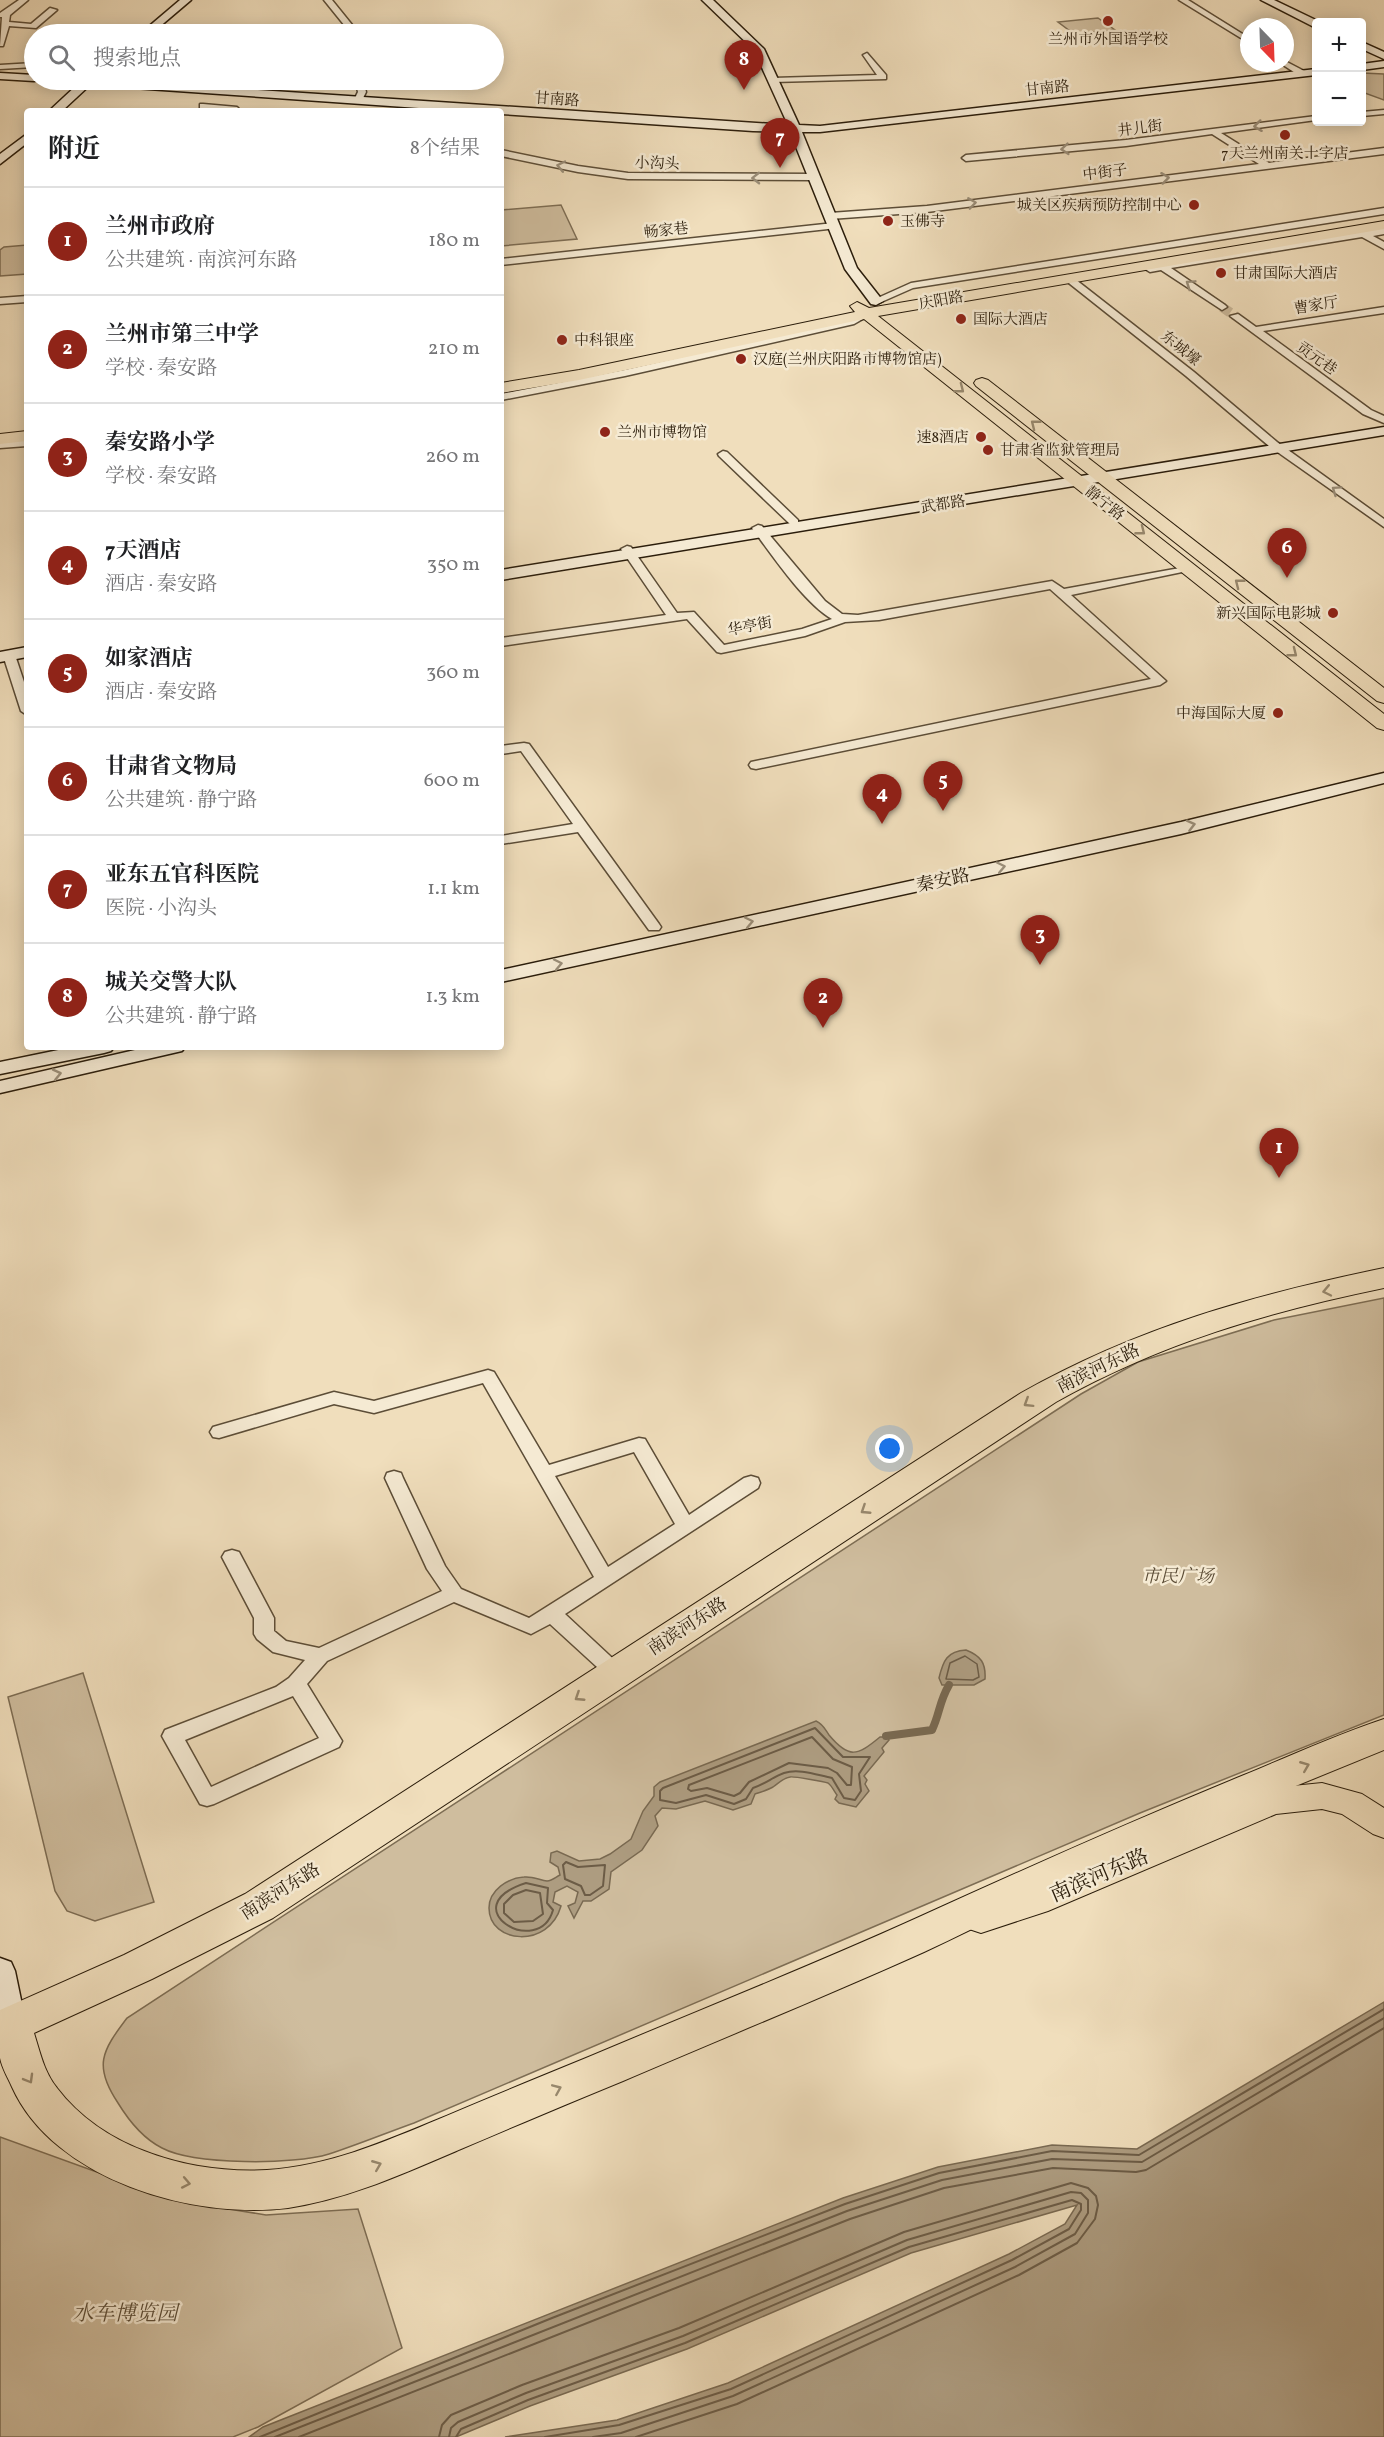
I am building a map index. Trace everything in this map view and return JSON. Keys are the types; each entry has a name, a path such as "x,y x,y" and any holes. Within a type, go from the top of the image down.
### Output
{"highway":[{"name":"南滨河东路","path":"1384,1278 1285,1299 1223,1317 1133,1350 1083,1373 1032,1401 259,1906 138,1967 5,2026 24,2072 44,2104 66,2129 95,2148 146,2172 180,2182 226,2190 268,2190 318,2182 369,2168 887,1950 1073,1864 1384,1734"}],"main road":[{"path":"165,0 179,1"},
{"path":"707,0 759,49 795,129 851,269 860,309"},
{"path":"1266,0 1312,22"},
{"path":"1280,0 1319,18"},
{"path":"150,24 179,1"},
{"path":"155,24 179,1"},
{"path":"1366,41 1384,49"},
{"path":"1366,47 1384,56"},
{"path":"1366,66 1384,64"},
{"name":"甘南路","path":"504,110 753,128 820,129 1312,73"},
{"path":"0,76 24,77"},
{"path":"58,108 78,90"},
{"name":"甘南路","path":"224,90 471,108"},
{"path":"0,160 24,140"},
{"name":"庆阳路","path":"504,379 575,367 860,309 1384,218"},
{"name":"庆阳路","path":"882,305 1070,280 1361,232 1384,225"},
{"path":"851,269 882,305 907,324"},
{"name":"庆阳路","path":"504,388 579,375 860,309"},
{"name":"静宁路","path":"860,309 1384,724"},
{"name":"静宁路","path":"972,376 1384,697"},
{"path":"0,428 24,426"},
{"name":"武都路","path":"1276,447 1384,426"},
{"name":"武都路","path":"504,574 629,552 1384,431"},
{"path":"0,439 24,436"},
{"name":"武都路","path":"760,531 794,522 1075,480"},
{"name":"武都路","path":"504,570 629,552"},
{"path":"3,654 24,647"},
{"path":"3,654 24,652"},
{"name":"秦安路","path":"504,959 1384,768"},
{"name":"秦安路","path":"504,975 1181,828 1384,778"},
{"path":"0,1068 89,1050"},
{"path":"0,1087 162,1050"},
{"name":"南滨河东路","path":"887,1950 1036,1901 1273,1802 1322,1796 1351,1803 1384,1825"},
{"path":"0,1971 5,2026"}],"street":[{"path":"0,44 6,24 3,14 24,0"},
{"path":"328,0 347,24"},
{"path":"1183,0 1240,35"},
{"path":"36,24 53,10"},
{"path":"6,24 24,25"},
{"path":"773,80 883,77 867,55"},
{"path":"0,67 24,66"},
{"path":"1294,69 1303,74"},
{"path":"358,100 362,90"},
{"path":"203,106 226,108"},
{"path":"1366,114 1384,112"},
{"name":"井儿街","path":"966,158 1119,144 1312,119"},
{"path":"1214,132 1266,165"},
{"name":"中街子","path":"832,221 1384,151"},
{"name":"小沟头","path":"504,154 578,169 628,176 814,177"},
{"path":"882,305 911,286 1384,211"},
{"name":"畅家巷","path":"504,262 832,221"},
{"path":"1361,232 1384,231"},
{"path":"1361,232 1384,246"},
{"path":"1160,265 1222,307"},
{"name":"东城壕","path":"1070,280 1190,374 1276,447 1384,524"},
{"path":"0,301 24,300"},
{"path":"504,396 625,373 854,321 860,309"},
{"name":"曹家厅","path":"1253,330 1384,310"},
{"name":"贡元巷","path":"1235,316 1367,411 1384,420"},
{"path":"0,445 24,443"},
{"path":"723,454 794,522"},
{"path":"756,765 1160,681 1052,585 879,616 836,617 786,566 760,531"},
{"path":"629,552 673,616"},
{"path":"1062,594 1187,568"},
{"name":"华亭街","path":"504,642 690,615 721,649 805,632 845,618"},
{"path":"3,654 24,704"},
{"path":"504,750 524,747 654,927"},
{"path":"504,840 581,827"},
{"path":"219,1432 334,1398 374,1407 488,1376 605,1578"},
{"path":"544,1473 639,1444 686,1526"},
{"path":"394,1478 437,1569 454,1594 531,1627 751,1483"},
{"path":"232,1557 264,1618 264,1634 280,1647 320,1656"},
{"path":"296,1683 332,1741 207,1797 172,1736 283,1693 296,1683 320,1656 454,1594"},
{"path":"551,1613 616,1673"}],"green space":[{"path":"1098,18 1115,30 1074,34 1058,22"},
{"path":"1366,73 1384,74 1384,100 1366,93"},
{"path":"561,205 577,239 504,246 504,210"},
{"path":"24,245 24,274 0,276 0,250 4,247"},
{"name":"市民广场","path":"1384,1298 1384,1715 1140,1813 414,2123 329,2154 293,2160 244,2162 177,2154 148,2139 122,2110 110,2090 103,2069 107,2050 127,2018 1081,1394 1138,1362 1274,1320"},
{"path":"83,1673 154,1902 95,1921 67,1911 55,1891 8,1697"},
{"name":"水车博览园","path":"0,2137 174,2200 266,2215 358,2209 402,2348 258,2427 233,2437 0,2437"}],"water":[{"path":"966,1650 982,1661 985,1679 974,1685 942,1685 939,1678 947,1658 954,1652"},
{"path":"816,1721 836,1743 848,1751 859,1751 880,1737 888,1737 889,1740 882,1748 884,1752 864,1776 869,1791 856,1807 839,1803 835,1799 837,1795 828,1783 792,1777 785,1778 771,1788 755,1794 751,1804 733,1810 705,1801 676,1809 662,1808 655,1816 658,1826 642,1850 611,1872 609,1889 591,1901 583,1901 574,1918 568,1906 575,1903 578,1892 567,1886 555,1892 553,1902 561,1906 554,1920 545,1930 520,1937 509,1935 499,1929 492,1920 490,1902 500,1886 518,1878 527,1877 549,1881 560,1875 558,1867 550,1862 551,1853 557,1851 579,1861 600,1859 631,1839 643,1811 654,1796 654,1787 660,1782"},
{"path":"1384,2002 1384,2437 505,2437 617,2420 728,2383 1009,2254 1065,2224 1077,2205 911,2253 687,2349 530,2406 456,2437 249,2437 263,2427 843,2198 938,2167 1052,2145 1137,2149"}],"waterway":[{"path":"886,1736 932,1730 949,1685"}],"tunnel":[{"path":"1222,307 1235,316"}],"place":[{"name":"兰州市外国语学校","path":"1108,21"},
{"name":"城关交警大队","path":"744,90"},
{"name":"7天兰州南关十字店","path":"1285,135"},
{"name":"亚东五官科医院","path":"780,168"},
{"name":"城关区疾病预防控制中心","path":"1194,205"},
{"name":"玉佛寺","path":"888,221"},
{"name":"甘肃国际大酒店","path":"1221,273"},
{"name":"国际大酒店","path":"961,319"},
{"name":"中科银座","path":"562,340"},
{"name":"汉庭(兰州庆阳路市博物馆店)","path":"741,359"},
{"name":"兰州市博物馆","path":"605,432"},
{"name":"速8酒店","path":"981,437"},
{"name":"甘肃省监狱管理局","path":"988,450"},
{"name":"甘肃省文物局","path":"1287,578"},
{"name":"新兴国际电影城","path":"1333,613"},
{"name":"中海国际大厦","path":"1278,713"},
{"name":"如家酒店","path":"943,811"},
{"name":"7天酒店","path":"882,824"},
{"name":"秦安路小学","path":"1040,965"},
{"name":"兰州市第三中学","path":"823,1028"},
{"name":"兰州市政府","path":"1279,1178"}]}
